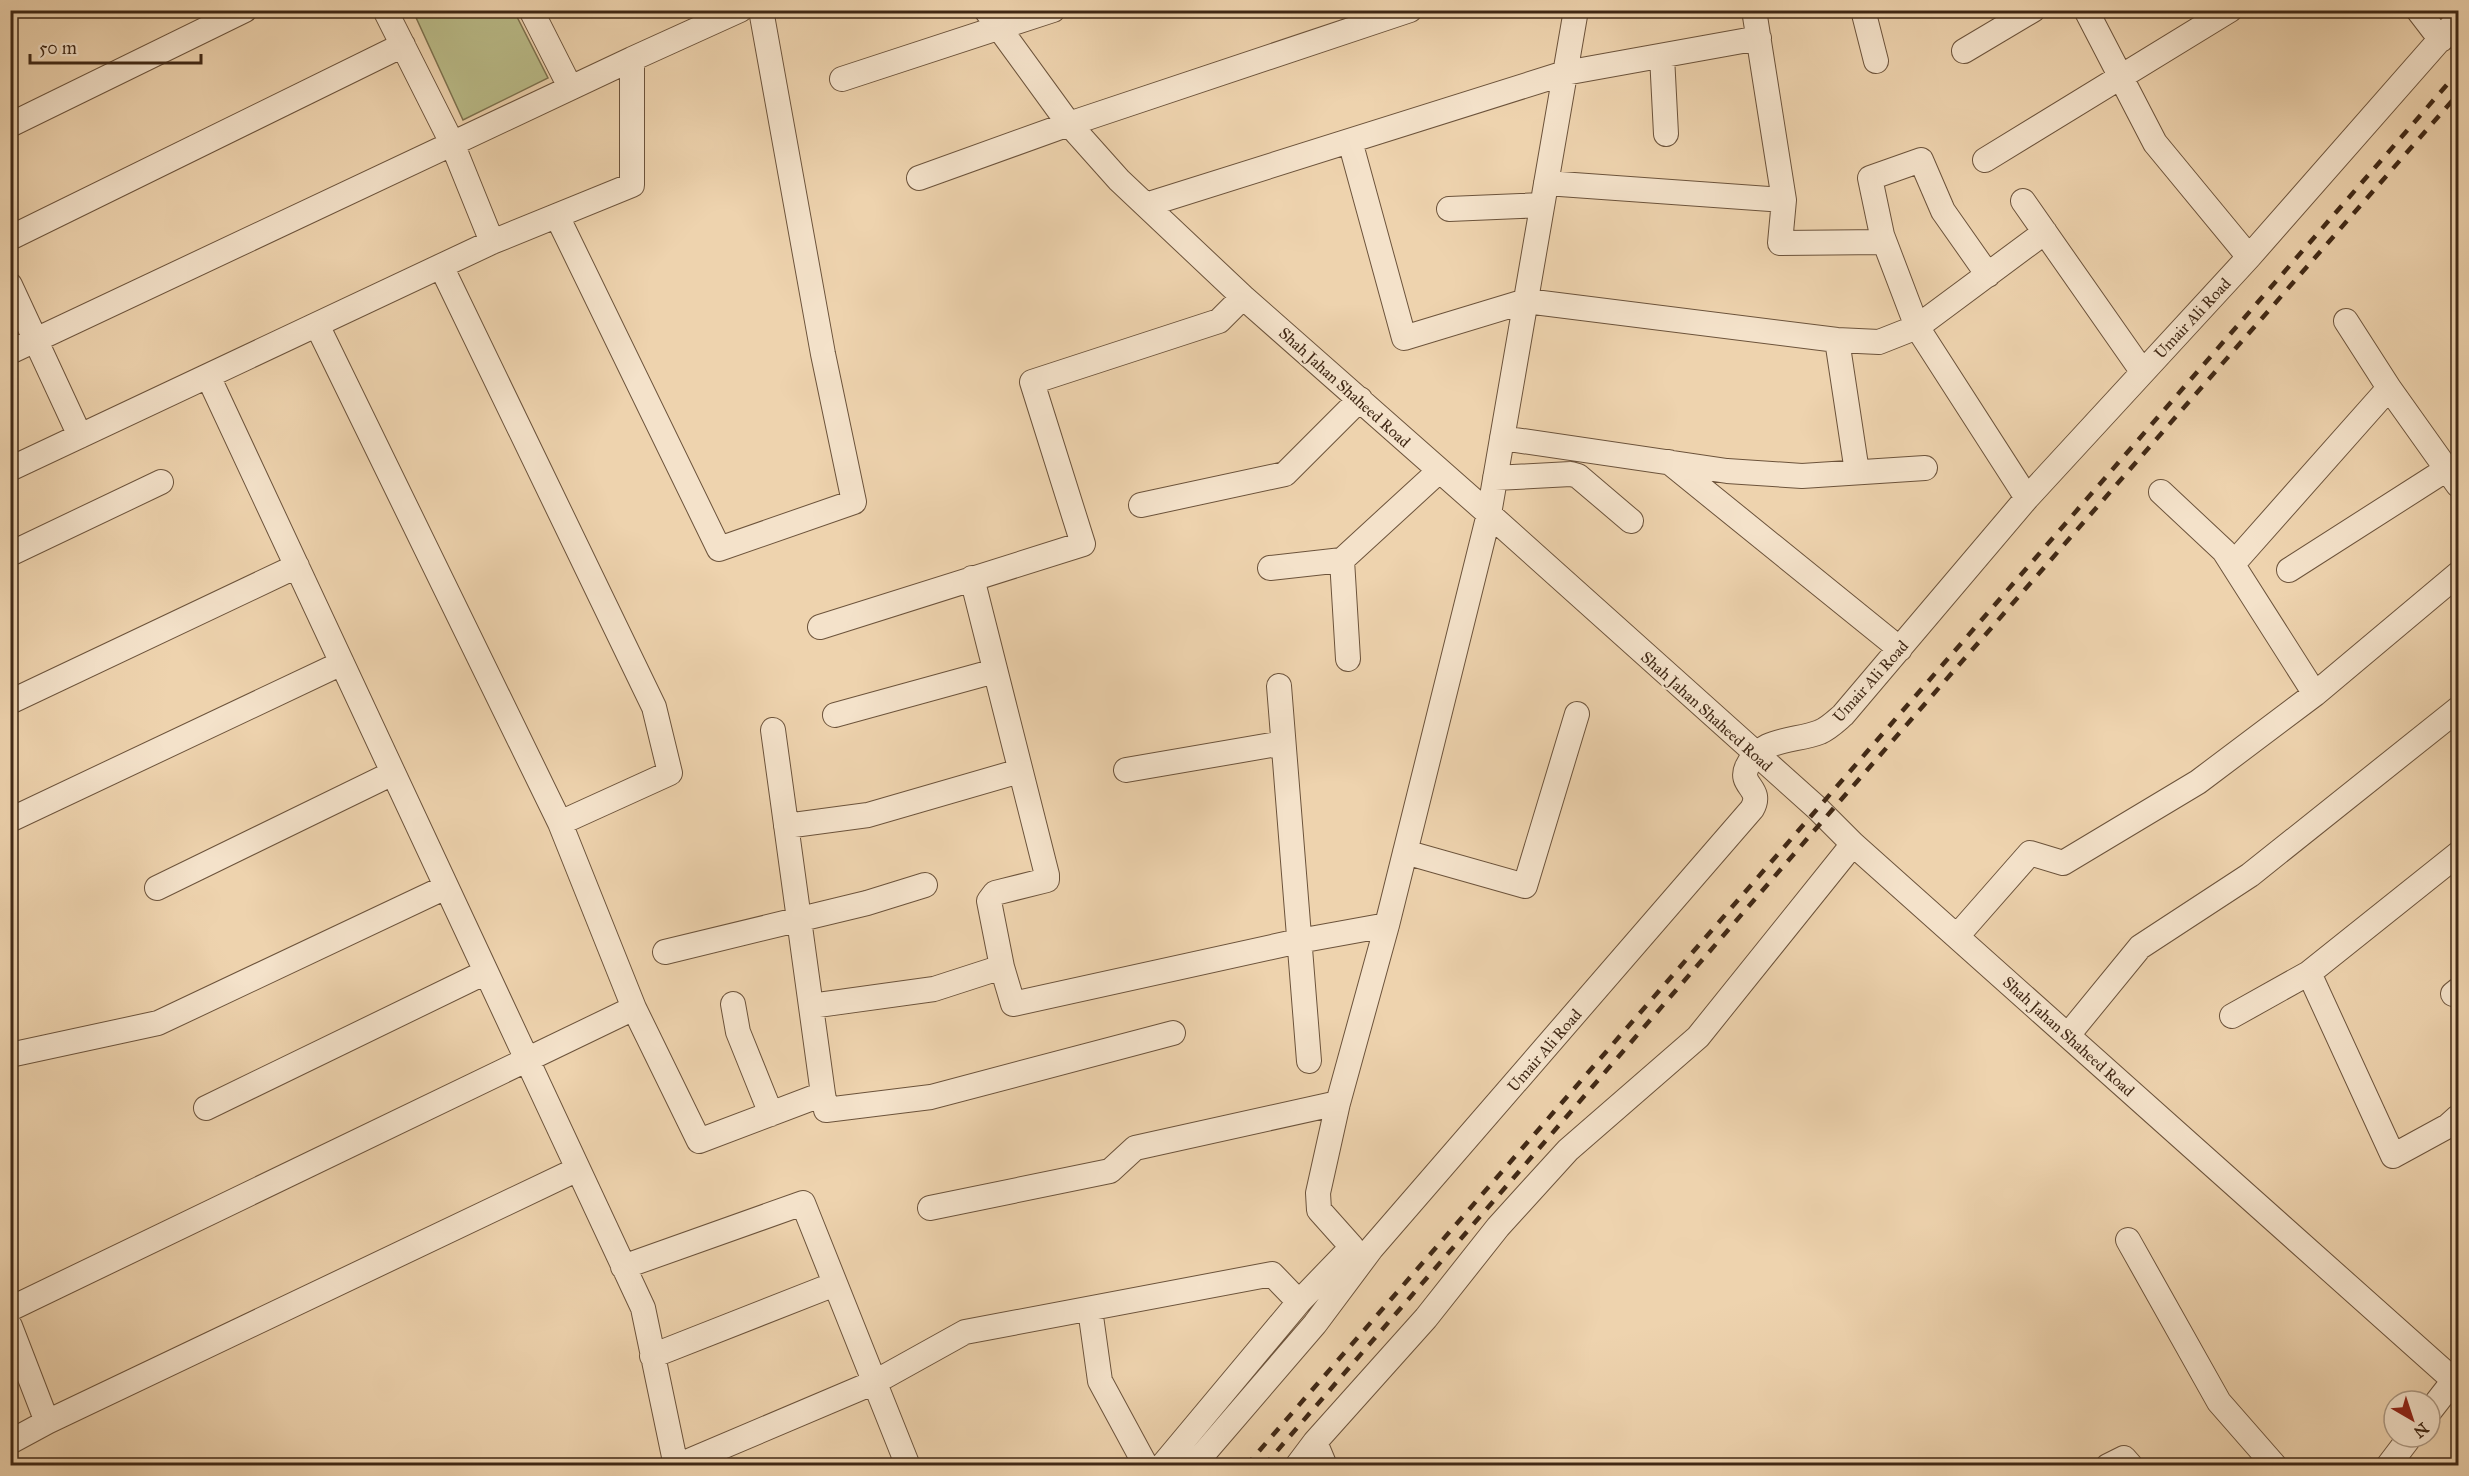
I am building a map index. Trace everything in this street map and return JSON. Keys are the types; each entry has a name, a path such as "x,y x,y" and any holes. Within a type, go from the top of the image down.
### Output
{"street":[{"path":"10,125 245,10"},
{"path":"385,10 452,143 492,242"},
{"path":"531,10 570,87"},
{"path":"10,352 570,87 740,10"},
{"path":"557,216 719,549 854,502 823,354 761,10"},
{"path":"842,79 993,20 1053,10"},
{"path":"919,178 1069,124 1410,10"},
{"path":"1162,1466 1299,1302 1361,1248 1319,1210 1318,1193 1338,1103 1387,926 1490,514 1575,10"},
{"path":"1754,10 1784,200 1780,243 1884,242"},
{"path":"1863,10 1876,61"},
{"path":"1964,51 2033,10"},
{"path":"2086,10 2155,143 2249,257"},
{"path":"1985,160 2230,10"},
{"path":"2418,10 2441,40"},
{"name":"Shah Jahan Shaheed Road","path":"993,20 1069,124 1119,180 1243,297 1490,514 1817,808 1853,844 2457,1380"},
{"name":"Umair Ali Road","path":"1193,1466 1315,1324 1361,1248 1752,809 1757,801 1744,775 1748,764 1773,742 1821,732 1833,724 1900,649 2027,498 2249,257 2458,20"},
{"path":"1146,205 1565,73 1759,38"},
{"path":"10,238 403,45"},
{"path":"1662,56 1666,134"},
{"path":"10,469 492,242 632,185 632,58"},
{"path":"1350,141 1404,338 1526,301 1837,340 1879,342 1917,327 2045,232"},
{"path":"1988,275 1942,212 1921,160 1870,178 1884,242 1917,327 2027,498"},
{"path":"1449,209 1544,194 1784,200"},
{"path":"2023,201 2142,371"},
{"path":"441,266 654,707 670,773 560,823"},
{"path":"10,285 81,436"},
{"path":"820,627 1083,544 1032,382 1219,321 1243,297"},
{"path":"2289,570 2453,477 2389,388 2346,321"},
{"path":"316,325 560,823 634,1008 699,1141 823,1094"},
{"path":"1837,340 1857,472"},
{"path":"208,376 643,1308 676,1466 875,1382 965,1332 1272,1274 1299,1302"},
{"path":"2233,564 2389,388"},
{"path":"1141,505 1286,474 1360,399"},
{"path":"1502,438 1727,471 1802,476 1925,468"},
{"path":"1669,462 1900,649"},
{"path":"1270,568 1342,560 1439,471"},
{"path":"1495,478 1571,474 1578,476 1631,521"},
{"path":"10,554 161,482"},
{"path":"2161,492 2224,551 2315,694"},
{"path":"1342,560 1348,659"},
{"path":"10,702 297,566"},
{"path":"1958,935 2030,853 2063,863 2198,782 2315,694 2458,574"},
{"path":"972,578 1047,880 991,895 989,902 1002,967 1013,1004 1299,941 1387,926"},
{"path":"10,820 342,663"},
{"path":"835,715 995,671"},
{"path":"1279,686 1309,1061"},
{"path":"2068,1035 2140,947 2250,875 2458,709"},
{"path":"1406,852 1525,886 1577,714"},
{"path":"773,730 826,1110 931,1097 1173,1033"},
{"path":"1126,770 1282,742"},
{"path":"786,826 868,815 1020,771"},
{"path":"157,888 393,773"},
{"path":"1297,1466 1315,1442 1426,1318 1498,1227 1568,1150 1698,1037 1853,844"},
{"path":"2232,1016 2308,973 2458,854"},
{"path":"665,952 867,903 925,885"},
{"path":"10,1055 158,1023 446,887"},
{"path":"811,1006 934,989 1002,967"},
{"path":"206,1108 486,972"},
{"path":"2308,973 2393,1156 2458,1117"},
{"path":"733,1004 738,1032 771,1114"},
{"path":"10,1309 634,1008"},
{"path":"930,1208 1110,1171 1135,1148 1338,1103"},
{"path":"10,1442 47,1422 578,1169"},
{"path":"623,1267 803,1203 908,1466"},
{"path":"2128,1240 2219,1402 2275,1466"},
{"path":"652,1356 835,1284"},
{"path":"1090,1309 1101,1381 1146,1466"},
{"path":"10,1326 47,1422"},
{"path":"2442,1397 2457,1380"},
{"path":"1315,1442 1325,1466"},
{"path":"2388,1466 2401,1449"},
{"path":"2108,1466 2124,1458 2131,1466"}],"green space":[{"path":"413,11 514,11 548,78 463,120"}],"railway":[{"path":"1246,1466 2458,72"},
{"path":"1264,1466 1826,817 2458,94"}]}
